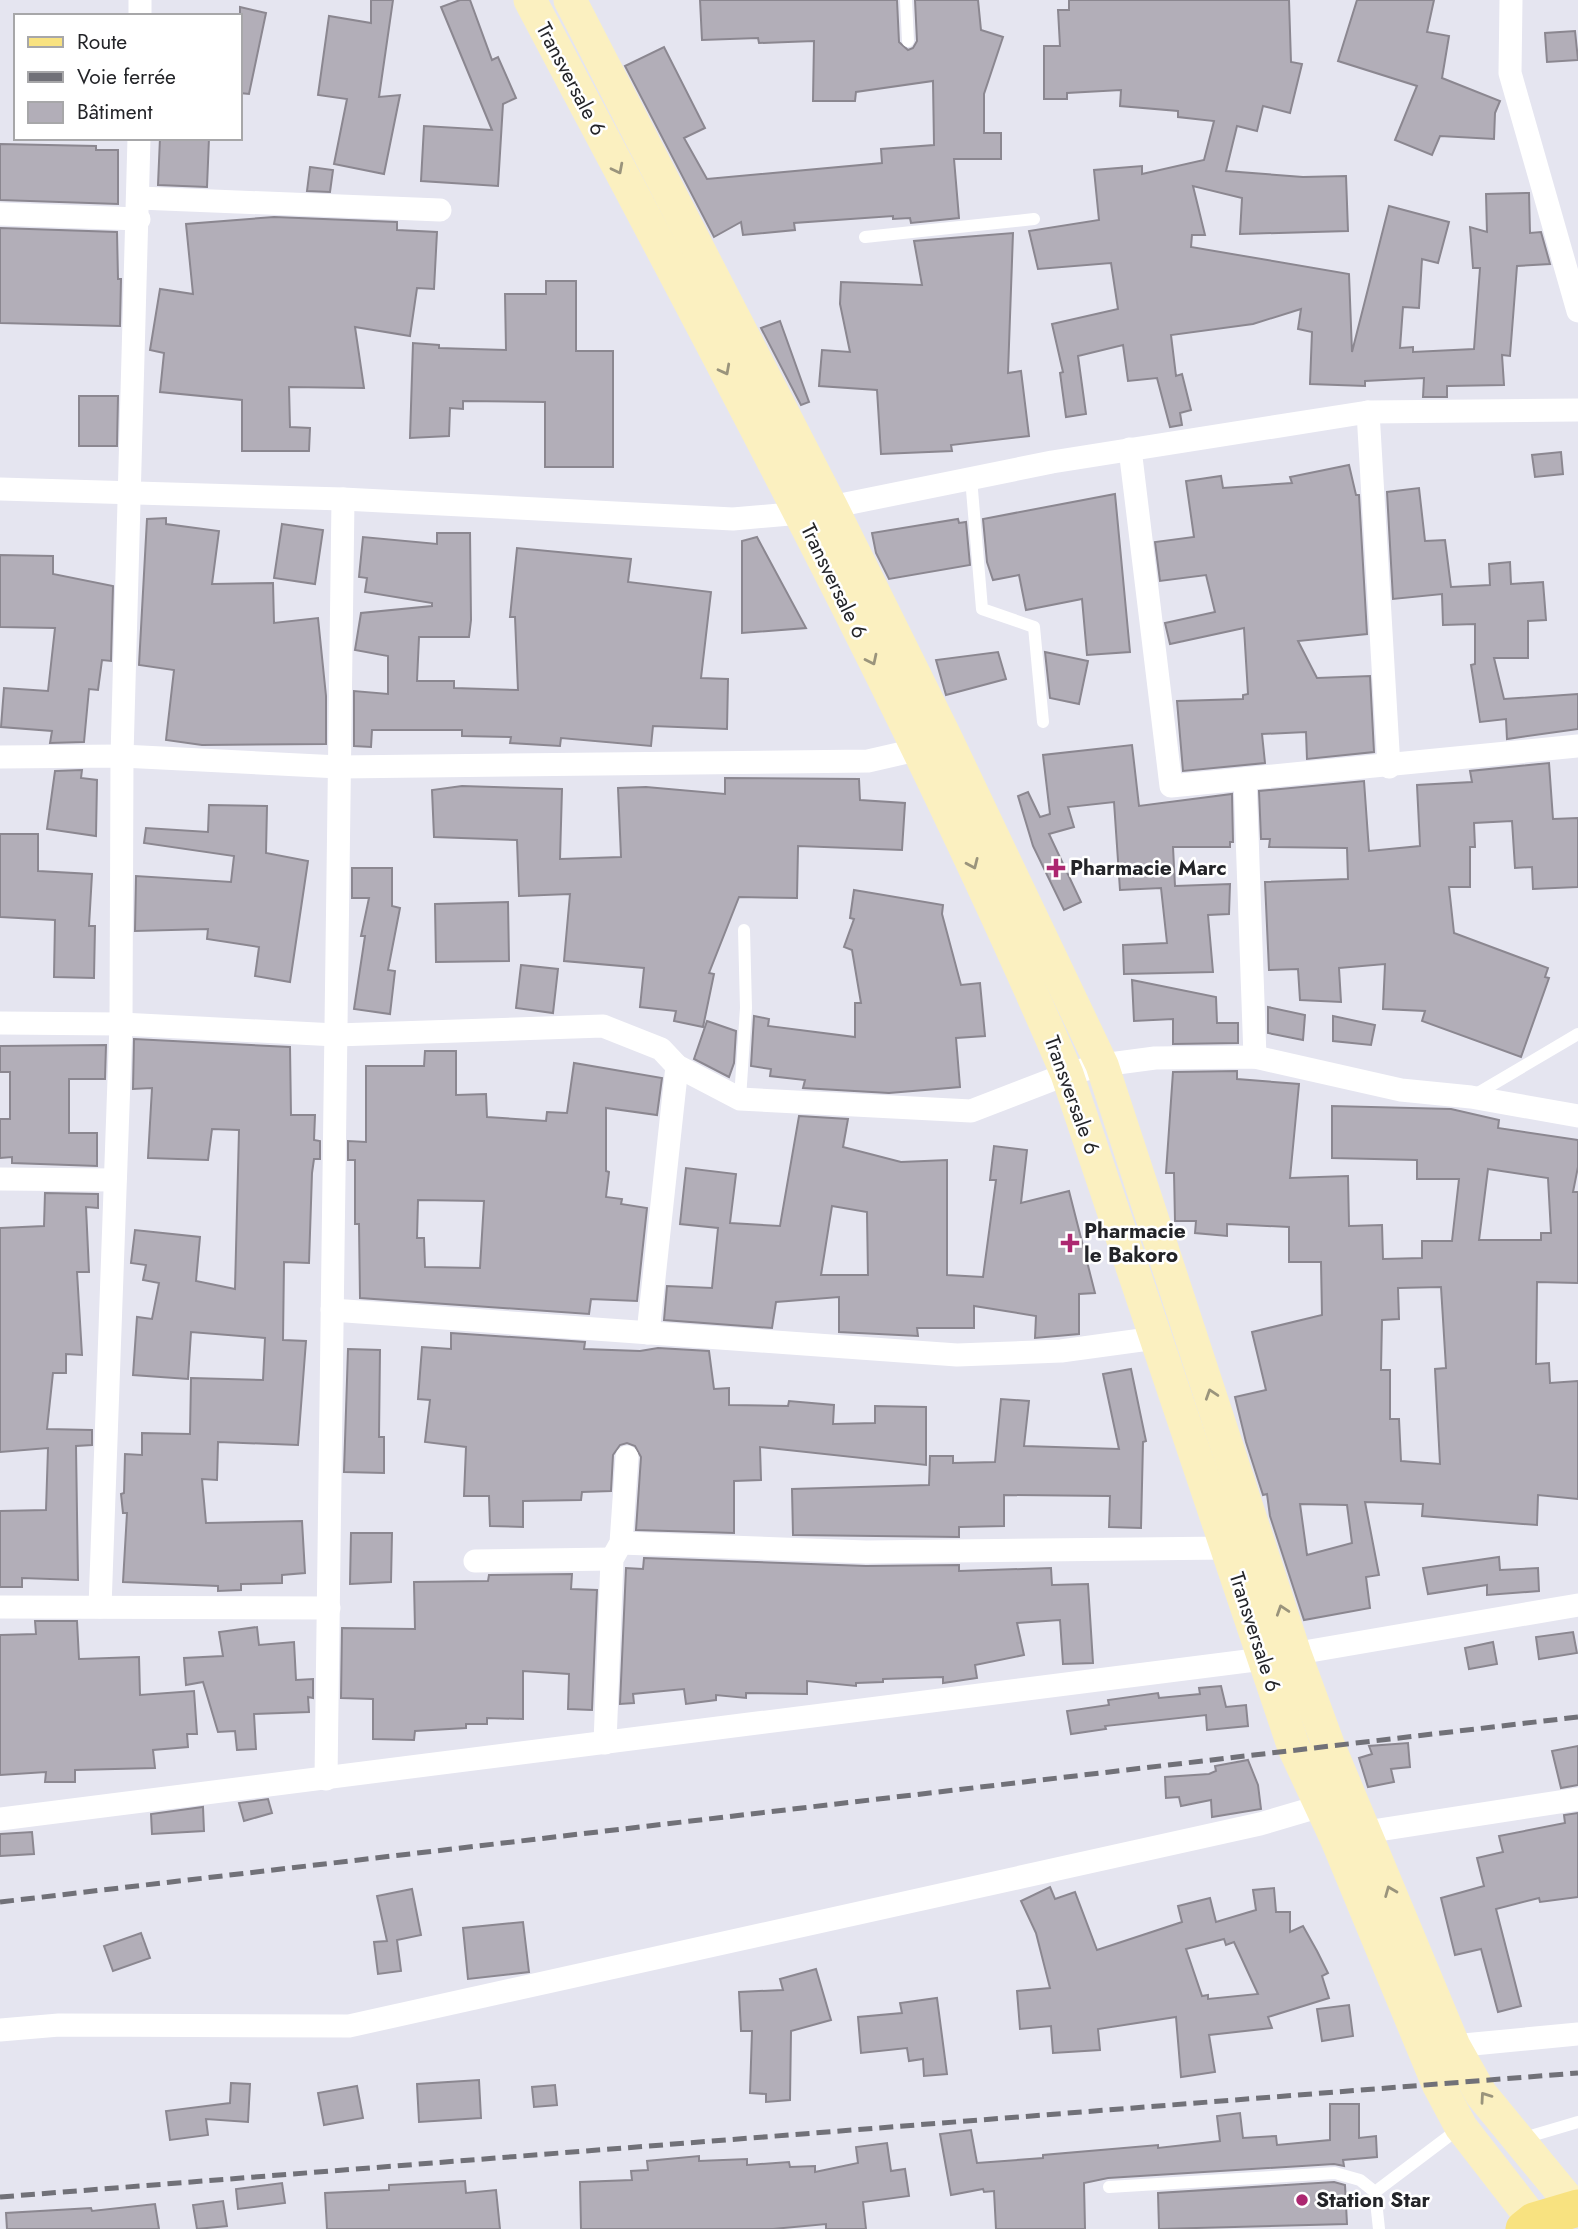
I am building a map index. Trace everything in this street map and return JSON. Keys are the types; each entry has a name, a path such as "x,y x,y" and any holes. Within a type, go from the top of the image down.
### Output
{"main road":[{"name":"Transversale 6","path":"530,0 946,736 1102,1065 1328,1744 1351,1835 1438,2047 1461,2127 1529,2225"},
{"name":"Transversale 6","path":"570,0 816,510 916,750 967,851 1067,1074 1294,1748 1321,1806 1351,1835"},
{"name":"Transversale 6","path":"1438,2047 1576,2207"},
{"path":"1529,2225 1576,2207"}],"street":[{"path":"1511,0 1510,73 1578,311"},
{"path":"100,1607 121,1024 122,756 139,140"},
{"path":"0,214 139,208 440,210"},
{"path":"0,489 343,499 733,519 816,510 1130,449 1368,412 1578,410"},
{"path":"1368,412 1390,767"},
{"path":"1130,449 1171,786 1390,767 1578,746"},
{"path":"326,1779 343,499"},
{"path":"0,757 122,756 339,767 868,761 916,750"},
{"path":"1245,779 1255,1058"},
{"path":"0,1023 121,1024 336,1035 603,1026 661,1049 677,1066 740,1099 971,1111 1067,1074 1102,1065 1155,1058 1255,1058 1401,1090 1471,1097 1578,1116"},
{"path":"648,1333 677,1066"},
{"path":"0,1179 116,1180"},
{"path":"332,1310 957,1355 1061,1351 1156,1339"},
{"path":"605,1743 617,1551 627,1457"},
{"path":"475,1562 617,1551 866,1552 1228,1548"},
{"path":"0,1819 1263,1659 1578,1605"},
{"path":"0,1607 329,1608"},
{"path":"1351,1835 1578,1799"},
{"path":"0,2030 59,2025 349,2026 1259,1824 1321,1806"},
{"path":"1438,2047 1578,2034"}],"lane":[{"path":"906,0 908,41"},
{"path":"865,237 1034,219"},
{"path":"971,478 982,609 1034,627 1042,722"},
{"path":"740,1099 746,1007 744,930"},
{"path":"1471,1097 1578,1034"},
{"path":"1519,2140 1578,2122"},
{"path":"1375,2192 1461,2127"},
{"path":"1109,2187 1335,2173 1360,2180 1375,2192 1379,2229"}],"building":[{"path":"371,0 393,0 379,97 400,95 384,174 334,164 347,99 318,95 329,16 371,23"},
{"path":"460,0 470,0 492,60 498,57 516,98 503,104 498,186 421,181 424,126 492,130 441,7"},
{"path":"700,0 897,0 899,42 908,50 913,48 917,41 915,0 978,0 981,30 1003,37 984,94 984,133 1001,133 1001,159 954,159 959,218 911,223 910,218 893,219 893,216 794,223 795,230 743,235 741,222 714,237 625,66 664,47 705,128 684,138 707,179 882,163 881,149 934,145 933,81 856,92 855,101 813,101 814,41 759,43 758,38 702,40"},
{"path":"1069,0 1289,0 1291,62 1302,64 1290,113 1263,106 1257,131 1237,126 1226,171 1303,177 1346,176 1348,231 1240,234 1242,198 1193,186 1205,235 1192,235 1191,247 1349,274 1352,352 1389,206 1449,222 1438,263 1422,259 1419,308 1403,307 1400,348 1413,347 1413,352 1474,349 1480,268 1473,268 1470,227 1487,232 1486,194 1529,193 1530,233 1541,232 1550,264 1517,266 1510,356 1502,355 1504,385 1447,386 1447,397 1423,397 1424,378 1365,381 1365,386 1310,384 1312,332 1298,329 1301,309 1253,324 1171,335 1176,376 1182,374 1191,410 1180,413 1182,425 1170,427 1157,378 1128,381 1123,345 1078,356 1086,414 1066,417 1060,373 1063,372 1052,324 1118,309 1111,263 1038,269 1029,231 1099,220 1094,170 1142,166 1142,174 1204,160 1214,121 1178,117 1178,111 1120,106 1121,90 1067,93 1067,99 1044,99 1044,46 1060,46 1058,10 1069,10"},
{"path":"1357,0 1434,0 1427,32 1449,36 1442,78 1500,101 1495,113 1494,139 1440,136 1432,155 1395,140 1417,86 1338,61"},
{"path":"240,7 266,13 249,94 242,93"},
{"path":"1575,31 1578,60 1547,62 1545,33"},
{"path":"160,140 209,140 207,187 158,185"},
{"path":"0,144 96,146 96,150 118,150 118,204 0,200"},
{"path":"310,167 333,170 330,192 307,191"},
{"path":"274,217 397,222 397,230 437,232 434,289 417,288 410,336 355,327 364,388 289,387 290,427 310,428 309,451 242,451 242,400 160,392 164,353 150,350 160,289 193,294 186,224"},
{"path":"0,228 117,232 118,279 121,279 120,326 0,323"},
{"path":"1013,233 1008,373 1021,371 1029,436 951,445 952,451 881,454 877,390 819,386 822,350 850,352 840,304 841,282 922,285 914,241"},
{"path":"546,281 576,281 576,351 613,351 613,467 545,467 545,402 463,401 463,409 450,408 449,436 410,438 413,343 439,345 439,348 506,350 505,294 546,294"},
{"path":"780,321 809,402 801,405 761,328"},
{"path":"79,396 118,396 117,446 79,446"},
{"path":"1561,452 1563,474 1535,477 1532,455"},
{"path":"1349,465 1356,495 1359,495 1367,634 1298,641 1317,678 1370,676 1374,752 1307,759 1306,732 1262,734 1265,763 1183,771 1177,701 1243,699 1243,695 1248,694 1244,628 1170,644 1165,623 1215,612 1206,575 1160,581 1155,542 1194,537 1186,481 1221,476 1223,488 1292,483 1290,477"},
{"path":"1419,488 1425,541 1445,540 1451,587 1490,585 1489,564 1510,562 1511,584 1543,582 1546,620 1528,621 1528,658 1494,658 1504,699 1578,694 1578,729 1507,739 1506,719 1480,722 1471,665 1475,664 1475,624 1443,625 1442,594 1393,599 1387,492"},
{"path":"1115,494 1130,652 1087,655 1082,599 1026,610 1019,575 993,580 987,562 983,519"},
{"path":"166,518 166,524 219,531 212,584 273,583 274,623 318,618 326,696 326,744 202,745 166,740 174,670 139,665 147,519"},
{"path":"958,519 959,523 966,522 970,565 889,579 876,553 872,533"},
{"path":"282,524 323,530 315,584 274,578"},
{"path":"437,533 470,533 469,637 419,637 417,681 454,681 454,688 518,690 515,617 510,617 517,548 631,559 628,582 711,592 701,678 728,679 727,729 653,726 651,746 561,738 560,746 510,743 511,737 462,736 462,730 372,730 371,747 354,746 354,691 388,694 388,656 355,650 361,613 432,606 432,603 365,592 367,578 359,577 363,537 437,544"},
{"path":"757,537 806,628 742,633 742,541"},
{"path":"0,555 53,556 53,574 113,586 111,661 102,660 98,690 89,689 84,742 50,743 52,731 1,727 4,688 48,691 55,628 0,627"},
{"path":"998,652 1006,679 946,695 936,660"},
{"path":"1045,652 1088,661 1079,704 1050,698"},
{"path":"1132,745 1139,806 1232,794 1233,842 1230,842 1230,847 1173,847 1175,886 1230,884 1229,914 1208,915 1213,972 1124,974 1123,945 1167,943 1161,888 1120,890 1114,802 1068,807 1074,827 1049,834 1081,902 1064,910 1033,846 1018,796 1028,792 1040,817 1050,814 1043,755"},
{"path":"1549,763 1553,819 1578,818 1578,887 1533,889 1532,867 1515,868 1512,821 1474,823 1475,847 1470,847 1470,887 1449,887 1454,933 1548,968 1545,977 1549,978 1521,1057 1422,1021 1425,1011 1383,1009 1385,964 1339,968 1341,1002 1300,1000 1298,969 1269,970 1265,882 1348,879 1347,848 1269,847 1270,839 1261,839 1259,791 1364,781 1369,851 1420,846 1417,785 1472,782 1470,771"},
{"path":"82,770 81,778 97,780 96,836 47,829 55,771"},
{"path":"725,778 859,779 860,800 905,803 902,850 798,846 797,898 739,897 709,973 714,974 703,1027 674,1021 676,1011 640,1007 644,968 564,961 570,894 519,896 517,840 434,837 432,790 462,786 562,789 560,859 621,857 618,788 646,787 725,794"},
{"path":"209,805 267,806 266,853 308,861 290,982 255,976 259,947 207,939 208,929 135,931 136,876 231,882 234,856 144,843 146,828 208,832"},
{"path":"0,834 38,834 38,871 92,874 89,926 95,926 94,978 54,977 55,920 0,917"},
{"path":"352,868 392,868 392,906 400,908 388,970 395,971 390,1014 354,1009 365,936 361,936 369,898 352,898"},
{"path":"854,890 943,905 942,914 961,985 980,983 985,1036 956,1038 960,1087 889,1093 803,1088 805,1080 770,1076 771,1069 751,1066 754,1016 769,1019 768,1026 855,1037 855,1003 861,1003 852,950 844,947 854,919 850,918"},
{"path":"508,902 509,961 436,962 435,904"},
{"path":"521,965 558,969 553,1013 516,1008"},
{"path":"1132,980 1216,997 1217,1023 1238,1023 1238,1043 1173,1044 1173,1019 1134,1021"},
{"path":"1268,1007 1305,1015 1303,1040 1268,1033"},
{"path":"1333,1016 1375,1025 1371,1045 1333,1041"},
{"path":"707,1021 736,1031 734,1063 729,1077 694,1059"},
{"path":"134,1039 290,1047 291,1115 315,1115 314,1140 320,1141 320,1159 314,1159 312,1173 309,1263 284,1262 283,1340 306,1341 298,1445 218,1442 217,1480 202,1479 206,1523 302,1521 305,1573 282,1575 282,1583 241,1584 241,1590 218,1591 218,1586 123,1582 127,1513 123,1513 121,1494 124,1493 125,1454 142,1455 142,1433 190,1434 191,1378 263,1380 265,1338 191,1332 188,1379 133,1375 137,1317 152,1319 159,1283 143,1280 146,1265 131,1263 135,1230 200,1237 196,1281 235,1289 239,1130 212,1129 208,1160 148,1158 152,1088 133,1089"},
{"path":"106,1045 105,1079 69,1079 69,1133 97,1133 97,1166 12,1163 12,1157 0,1158 0,1119 10,1119 10,1072 0,1072 0,1046"},
{"path":"425,1051 456,1051 456,1095 486,1094 487,1117 546,1121 547,1112 567,1113 574,1063 662,1078 657,1115 606,1108 606,1171 609,1172 606,1197 622,1199 621,1204 647,1208 637,1301 591,1299 589,1314 360,1298 359,1224 355,1224 355,1160 348,1160 348,1141 366,1142 366,1066 424,1066","holes":["418,1200 484,1201 480,1268 425,1267 424,1238 417,1238"]},
{"path":"1237,1071 1237,1079 1299,1084 1290,1178 1348,1176 1349,1226 1382,1225 1383,1259 1422,1258 1422,1241 1452,1241 1459,1179 1417,1179 1417,1160 1332,1158 1332,1106 1451,1109 1499,1120 1498,1128 1578,1140 1578,1167 1573,1192 1578,1192 1578,1283 1537,1282 1536,1364 1549,1363 1550,1383 1578,1381 1578,1499 1538,1495 1537,1525 1422,1516 1423,1504 1365,1502 1379,1575 1366,1577 1370,1608 1304,1620 1270,1516 1267,1494 1263,1495 1246,1442 1235,1397 1266,1390 1252,1332 1322,1315 1321,1262 1289,1262 1289,1227 1227,1224 1227,1236 1195,1233 1196,1221 1175,1221 1174,1173 1166,1173 1173,1072","holes":["1488,1169 1548,1178 1551,1233 1541,1233 1541,1240 1479,1240","1441,1287 1446,1368 1435,1369 1440,1464 1401,1461 1399,1419 1390,1419 1390,1370 1381,1370 1382,1320 1399,1319 1398,1288","1300,1504 1347,1505 1352,1543 1307,1555"]},
{"path":"799,1116 848,1119 843,1147 901,1162 947,1160 947,1275 983,1277 996,1180 990,1180 994,1146 1027,1150 1021,1203 1069,1191 1095,1293 1079,1294 1079,1334 1035,1338 1036,1316 974,1306 974,1328 917,1328 918,1336 839,1332 839,1297 776,1302 772,1328 664,1320 667,1286 712,1288 718,1228 680,1224 686,1168 736,1174 730,1223 780,1226","holes":["832,1206 867,1212 868,1275 821,1275"]},
{"path":"45,1193 98,1194 98,1208 86,1207 89,1272 77,1272 82,1355 66,1354 66,1373 53,1373 47,1429 92,1430 92,1445 76,1446 78,1580 22,1578 22,1587 0,1587 0,1511 46,1510 48,1448 0,1452 0,1228 44,1226"},
{"path":"451,1333 585,1342 584,1349 640,1351 658,1348 709,1351 714,1389 729,1388 729,1405 788,1406 789,1401 834,1405 833,1424 875,1423 875,1406 926,1407 926,1465 760,1447 761,1480 734,1481 734,1533 636,1530 641,1457 635,1446 627,1443 620,1445 613,1455 611,1491 582,1492 581,1500 523,1501 523,1527 490,1526 489,1496 464,1496 466,1447 425,1442 430,1400 418,1399 422,1347 451,1349"},
{"path":"348,1349 380,1350 379,1437 384,1437 384,1473 344,1472"},
{"path":"1131,1369 1146,1441 1143,1442 1141,1528 1109,1527 1110,1496 1004,1495 1004,1526 959,1527 959,1537 793,1535 792,1489 929,1485 930,1456 953,1456 953,1463 995,1462 1001,1399 1029,1401 1024,1446 1119,1449 1103,1374"},
{"path":"351,1533 392,1533 391,1582 350,1584"},
{"path":"1499,1557 1500,1570 1538,1568 1539,1591 1487,1595 1487,1585 1428,1594 1423,1568"},
{"path":"644,1558 866,1566 959,1565 959,1571 1051,1568 1052,1585 1088,1584 1093,1663 1063,1664 1060,1620 1017,1623 1024,1655 975,1665 977,1678 943,1683 943,1677 883,1679 883,1682 856,1683 856,1686 807,1681 807,1694 746,1693 746,1698 716,1695 716,1700 686,1704 684,1689 633,1694 634,1703 620,1704 626,1568 643,1569"},
{"path":"572,1574 571,1589 597,1590 592,1710 568,1709 569,1674 523,1671 523,1719 487,1718 487,1724 466,1724 466,1728 415,1731 414,1740 373,1739 373,1699 341,1698 342,1628 415,1629 414,1582 488,1581 489,1575"},
{"path":"35,1621 77,1621 79,1659 139,1657 140,1695 194,1691 197,1734 187,1734 188,1747 153,1750 155,1768 75,1770 75,1782 45,1782 46,1772 0,1775 0,1635 36,1634"},
{"path":"257,1627 259,1645 294,1642 296,1680 313,1679 313,1698 308,1697 309,1712 254,1714 256,1749 237,1750 235,1731 218,1732 203,1682 186,1685 184,1658 223,1656 219,1632"},
{"path":"1573,1632 1577,1653 1539,1659 1536,1637"},
{"path":"1493,1642 1497,1664 1469,1669 1465,1648"},
{"path":"1221,1686 1226,1707 1246,1705 1248,1726 1207,1730 1206,1715 1105,1726 1106,1729 1071,1734 1067,1711 1109,1705 1108,1700 1158,1693 1159,1698 1200,1694 1199,1688"},
{"path":"1408,1743 1410,1767 1391,1769 1394,1782 1368,1787 1359,1758 1372,1754 1369,1746"},
{"path":"1578,1746 1578,1785 1561,1788 1552,1751"},
{"path":"1248,1760 1258,1785 1261,1809 1212,1817 1211,1800 1181,1806 1179,1797 1166,1798 1165,1777 1209,1774 1216,1771 1215,1766"},
{"path":"268,1799 272,1813 244,1821 239,1803"},
{"path":"203,1807 204,1831 152,1834 151,1814"},
{"path":"1578,1813 1578,1897 1540,1902 1539,1898 1496,1909 1521,2006 1498,2012 1481,1949 1455,1955 1441,1898 1484,1886 1477,1858 1503,1852 1499,1836 1565,1823 1564,1815"},
{"path":"32,1832 34,1854 0,1856 0,1834"},
{"path":"1050,1887 1055,1899 1075,1892 1097,1950 1182,1922 1178,1906 1210,1898 1216,1922 1256,1910 1253,1890 1274,1888 1276,1912 1290,1912 1290,1932 1303,1926 1328,1973 1322,1976 1329,1998 1268,2017 1272,2028 1209,2035 1215,2072 1181,2077 1176,2017 1098,2029 1100,2050 1053,2053 1051,2026 1020,2029 1017,1991 1050,1988 1036,1933 1021,1901","holes":["1224,1939 1226,1945 1234,1942 1258,1994 1208,1999 1208,1995 1202,1996 1186,1949"]},
{"path":"412,1889 421,1935 397,1940 401,1971 378,1974 374,1942 387,1941 377,1896"},
{"path":"523,1922 529,1972 468,1979 463,1928"},
{"path":"141,1933 150,1958 113,1971 104,1946"},
{"path":"816,1969 831,2020 791,2031 790,2100 766,2102 766,2094 750,2093 752,2031 741,2031 739,1992 783,1990 780,1979"},
{"path":"937,1998 947,2074 924,2076 923,2059 909,2061 907,2048 861,2053 858,2017 902,2013 900,2003"},
{"path":"1349,2005 1353,2036 1322,2041 1317,2009"},
{"path":"479,2080 481,2118 419,2122 417,2084"},
{"path":"231,2083 250,2084 248,2122 206,2119 208,2135 170,2140 166,2111 230,2103"},
{"path":"555,2085 557,2105 534,2107 532,2087"},
{"path":"357,2086 363,2118 324,2125 318,2093"},
{"path":"1330,2104 1359,2104 1359,2138 1376,2136 1377,2157 1343,2160 1344,2166 1334,2164 1108,2178 1084,2183 1085,2229 996,2229 994,2191 984,2192 983,2189 951,2195 940,2134 971,2130 977,2163 1220,2141 1217,2116 1240,2113 1243,2138 1276,2136 1277,2145 1330,2140"},
{"path":"887,2143 891,2171 905,2169 909,2196 863,2202 866,2229 826,2229 826,2224 773,2229 581,2229 580,2182 632,2180 631,2171 648,2170 647,2161 699,2156 699,2161 747,2159 747,2165 789,2162 790,2167 815,2166 815,2172 858,2163 856,2147"},
{"path":"465,2181 466,2193 496,2190 500,2229 327,2229 325,2193 389,2190 389,2185"},
{"path":"1334,2182 1345,2185 1347,2224 1159,2229 1158,2193"},
{"path":"282,2183 285,2203 238,2209 236,2189"},
{"path":"223,2201 227,2226 197,2229 193,2205"},
{"path":"155,2204 159,2229 7,2229 6,2213 91,2208 92,2211"}],"railway":[{"path":"0,1902 1578,1717"},
{"path":"0,2197 1578,2073"}],"place":[{"name":"Pharmacie Marc","path":"1056,868"},
{"name":"Pharmacie le Bakoro","path":"1070,1243"},
{"name":"Station Star","path":"1302,2200"}]}
